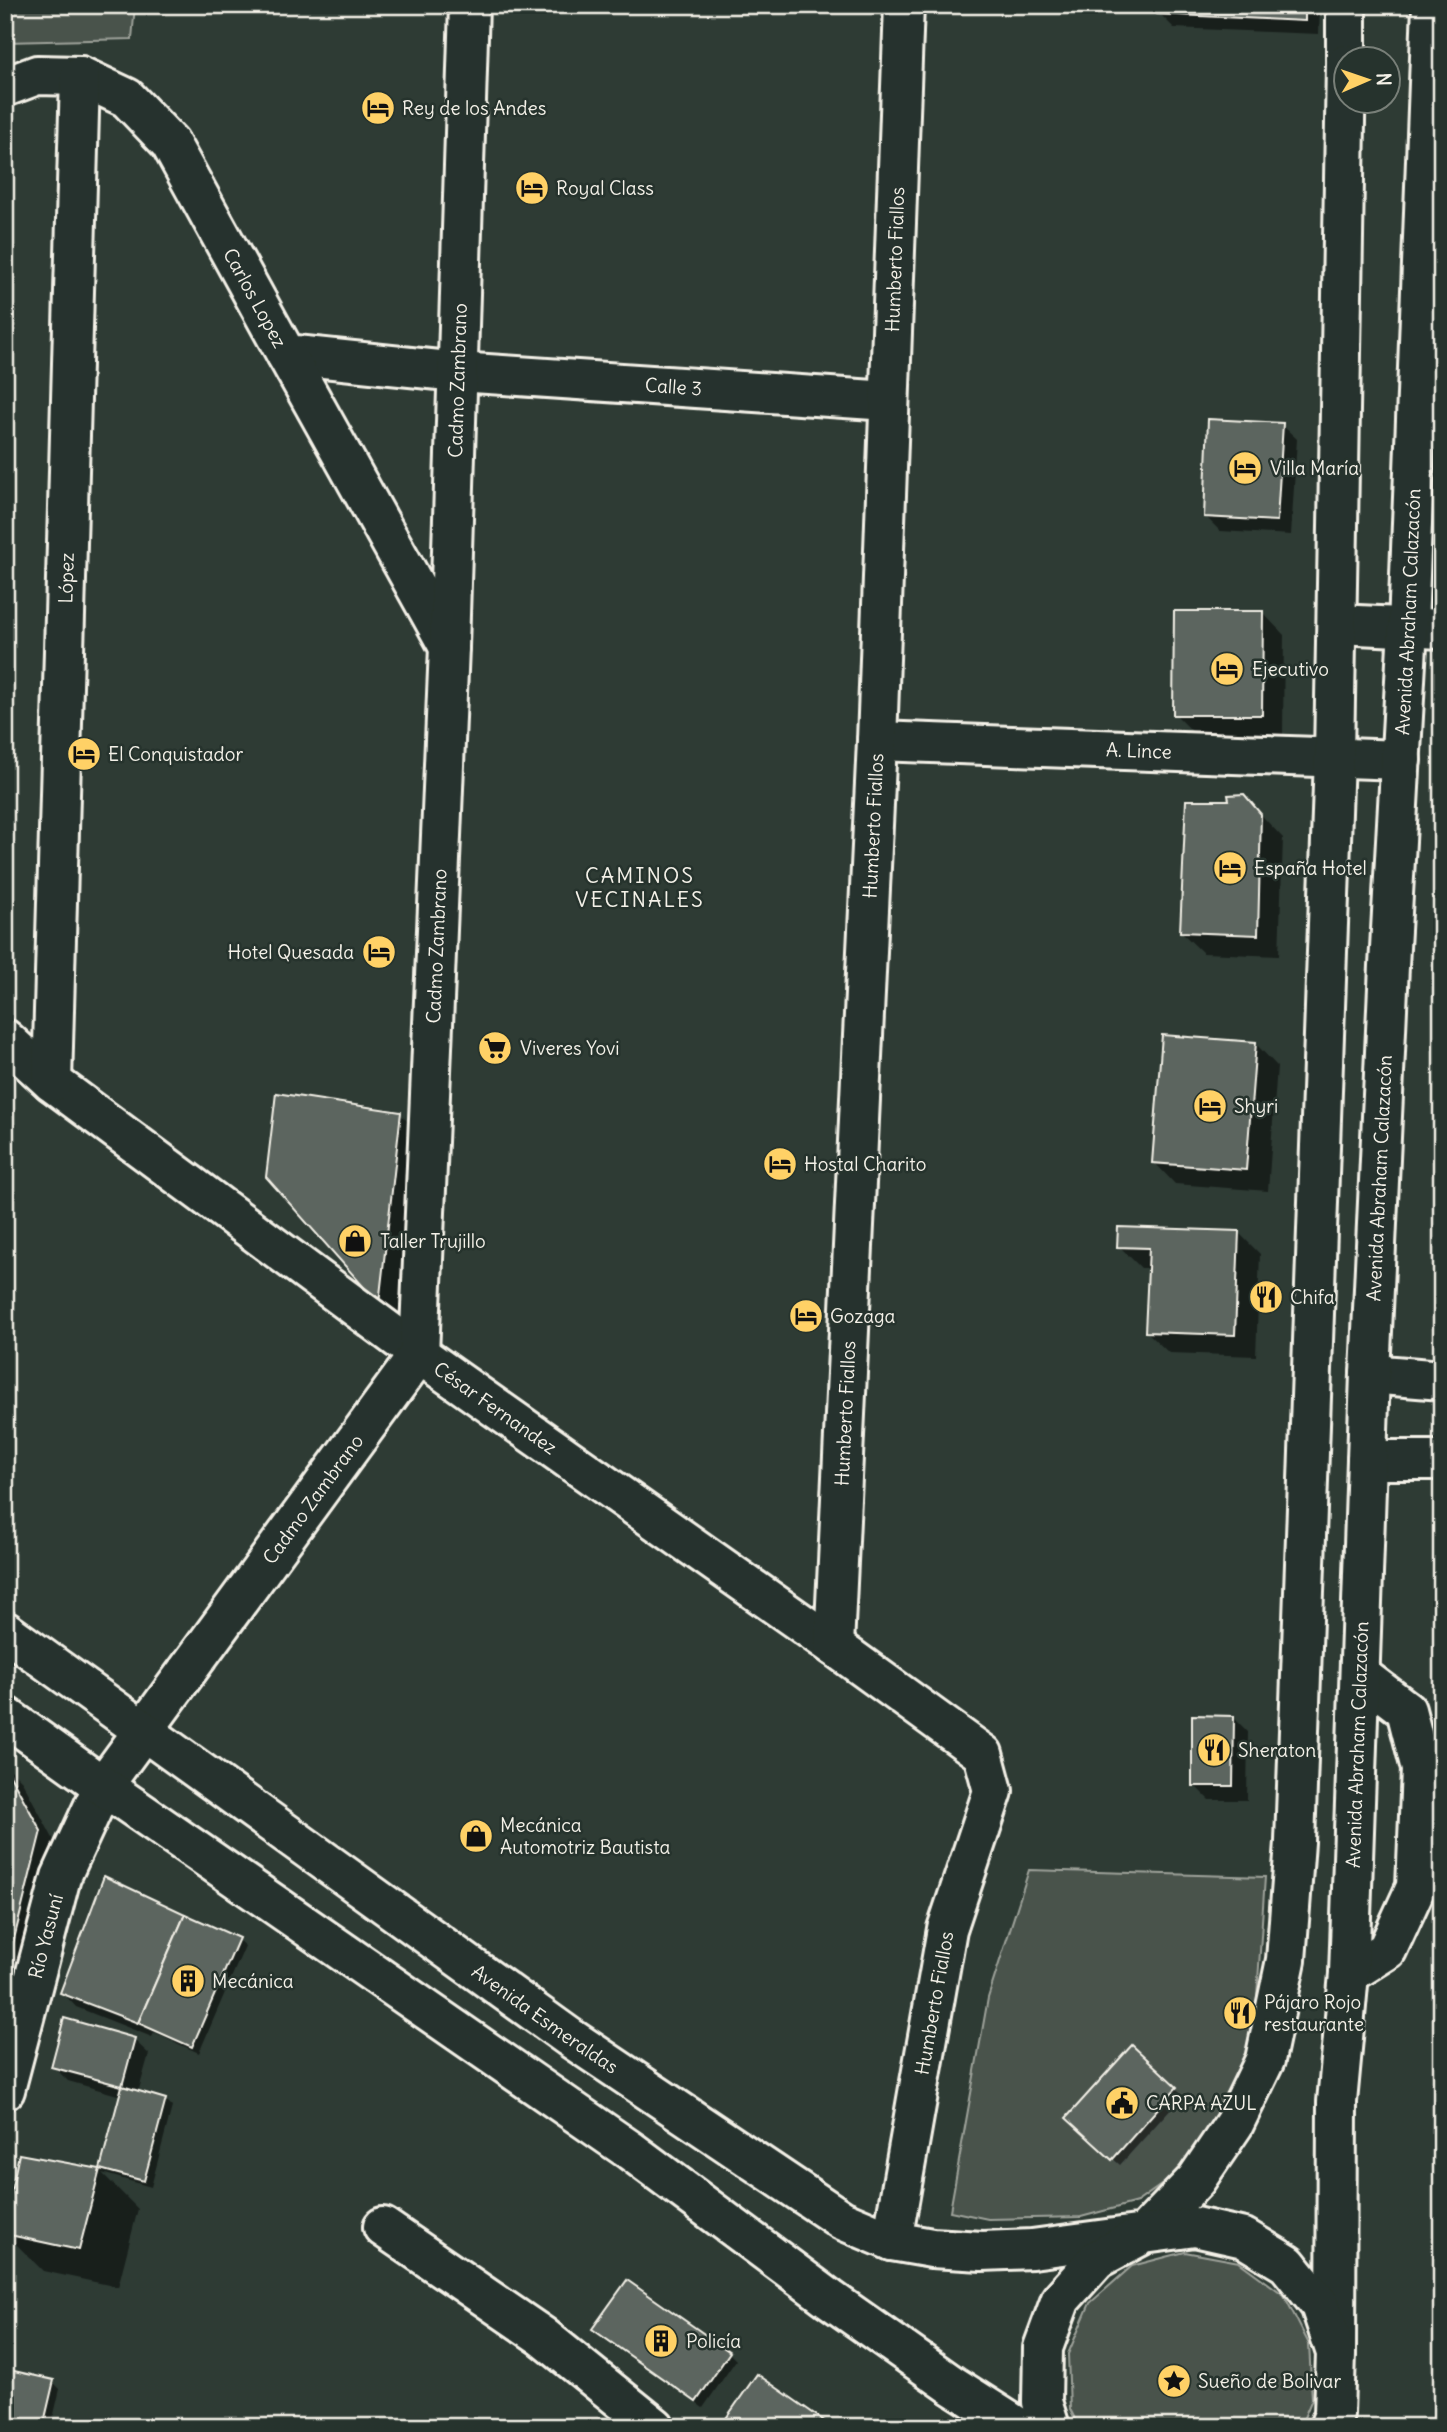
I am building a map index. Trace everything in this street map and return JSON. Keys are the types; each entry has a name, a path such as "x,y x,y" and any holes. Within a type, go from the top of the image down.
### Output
{"street":[{"name":"Cadmo Zambrano","path":"103,1786 419,1353 449,647 469,5"},
{"name":"Humberto Fiallos","path":"834,1646 877,741 904,5"},
{"path":"1346,5 1346,46"},
{"name":"Avenida Abraham Calazacón","path":"1334,2422 1337,2102 1349,1974 1370,1374 1401,760 1425,628 1435,8"},
{"path":"5,88 37,75 80,76"},
{"name":"Carlos Lopez","path":"80,76 127,99 170,143 286,354 458,372"},
{"name":"López","path":"52,1082 80,76"},
{"path":"1050,2427 1042,2402 1043,2348 1062,2299 1097,2259 1144,2234 1196,2180 1234,2124 1265,2060 1286,1960 1295,1842 1334,757 1345,116"},
{"path":"286,354 449,647"},
{"name":"Calle 3","path":"458,372 889,401"},
{"path":"1337,624 1425,628"},
{"name":"A. Lince","path":"877,741 1401,760"},
{"name":"César Fernandez","path":"5,1039 52,1082 419,1353 983,1754 988,1770"},
{"path":"1370,1374 1442,1380"},
{"path":"1367,1460 1442,1460"},
{"name":"Avenida Esmeraldas","path":"5,1631 569,2037 842,2220 892,2241 932,2248 982,2251 1031,2249 1195,2227 1244,2238 1287,2264 1320,2305 1336,2353"},
{"path":"1349,1974 1387,1950 1416,1887 1421,1769 1406,1710 1360,1675"},
{"path":"5,1716 631,2151 830,2299 1018,2427"},
{"name":"Humberto Fiallos","path":"892,2241 947,1929 993,1791 988,1770"},
{"name":"Río Yasuní","path":"5,2090 61,1877 103,1786"},
{"path":"383,2227 542,2336 655,2427"}],"shaded area":[{"path":"5,5 135,5 132,39 5,42"},
{"path":"1029,1870 1265,1877 1254,2040 1223,2106 1178,2173 1137,2202 1081,2217 988,2219 950,2211 988,1998"},
{"path":"1185,2252 1239,2262 1284,2295 1309,2344 1312,2399 1300,2427 1079,2427 1070,2409 1068,2354 1090,2303 1132,2266"}],"building":[{"path":"1157,5 1305,5 1305,21 1157,14"},
{"path":"1208,419 1283,423 1277,521 1204,517"},
{"path":"1174,611 1263,611 1262,715 1173,715"},
{"path":"1244,794 1261,814 1258,935 1180,932 1186,800 1229,800 1228,795"},
{"path":"1162,1035 1256,1042 1246,1170 1152,1163"},
{"name":"Taller Trujillo","path":"276,1093 401,1112 379,1304 266,1177"},
{"path":"1118,1227 1239,1231 1235,1335 1145,1332 1149,1248 1117,1247"},
{"path":"1192,1715 1234,1716 1233,1786 1192,1786"},
{"path":"5,1766 41,1831 5,1975"},
{"path":"104,1876 185,1914 138,2023 60,1993"},
{"name":"Mecánica","path":"185,1914 239,1938 192,2047 138,2023"},
{"path":"64,2018 135,2038 122,2086 51,2067"},
{"name":"CARPA AZUL","path":"1132,2045 1177,2087 1112,2160 1066,2118"},
{"path":"122,2086 166,2099 144,2181 100,2169"},
{"path":"19,2154 100,2169 79,2250 5,2234 5,2220"},
{"name":"Policía","path":"627,2280 730,2352 696,2402 592,2329"},
{"path":"5,2369 54,2380 43,2427 5,2427"},
{"name":"Policía","path":"757,2374 833,2427 720,2427"}],"place":[{"name":"Rey de los Andes","path":"378,108"},
{"name":"Royal Class","path":"532,188"},
{"name":"Villa María","path":"1245,468"},
{"name":"Ejecutivo","path":"1227,669"},
{"name":"El Conquistador","path":"84,754"},
{"name":"España Hotel","path":"1230,868"},
{"name":"Hotel Quesada","path":"379,952"},
{"name":"Viveres Yovi","path":"495,1048"},
{"name":"Shyri","path":"1210,1106"},
{"name":"Hostal Charito","path":"780,1164"},
{"name":"Taller Trujillo","path":"355,1241"},
{"name":"Chifa","path":"1266,1297"},
{"name":"Gozaga","path":"806,1316"},
{"name":"Sheraton","path":"1214,1750"},
{"name":"Mecánica Automotriz Bautista","path":"476,1836"},
{"name":"Mecánica","path":"188,1981"},
{"name":"Pájaro Rojo restaurante","path":"1240,2013"},
{"name":"CARPA AZUL","path":"1122,2103"},
{"name":"Policía","path":"661,2341"},
{"name":"Sueño de Bolivar","path":"1174,2381"}],"district":[{"name":"CAMINOS VECINALES","path":"640,887"}]}
